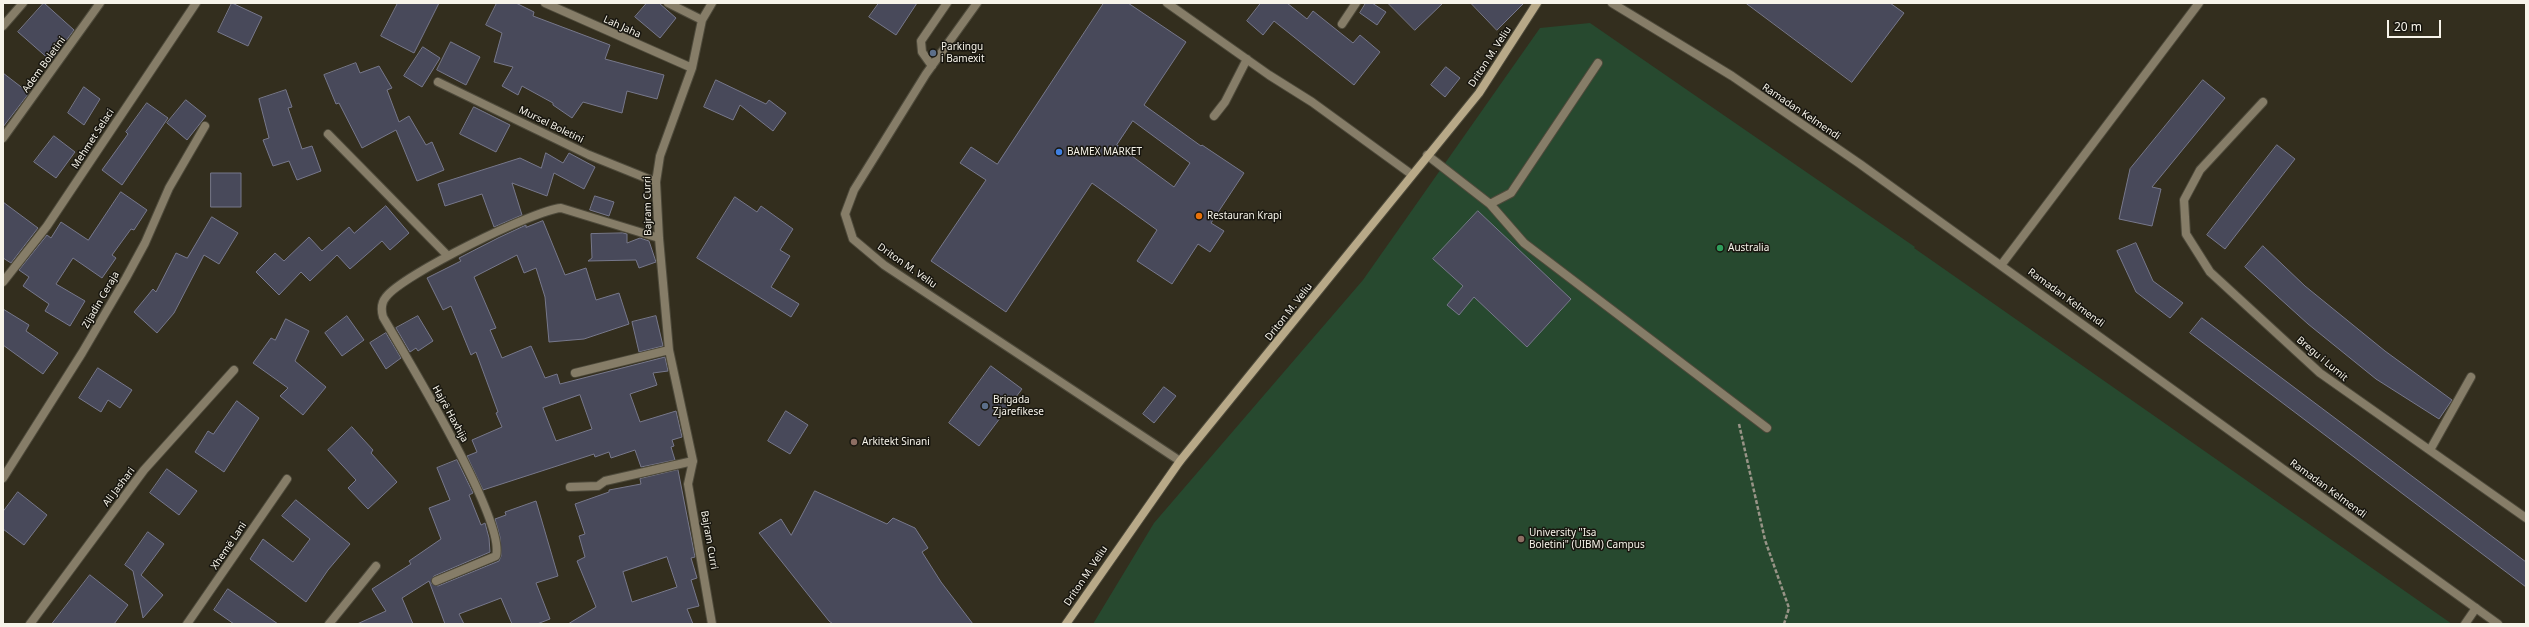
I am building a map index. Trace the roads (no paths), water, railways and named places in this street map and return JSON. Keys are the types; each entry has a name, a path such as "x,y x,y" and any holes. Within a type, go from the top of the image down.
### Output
{"street":[{"path":"3,26 23,3"},
{"name":"Adem Boletini","path":"3,138 100,3"},
{"name":"Mehmet Selaci","path":"3,282 55,213 196,3"},
{"name":"Lah Jaha","path":"545,3 692,68"},
{"path":"668,3 702,20"},
{"name":"Bajram Curri","path":"712,3 702,20 692,68 660,156 656,182 658,238 669,350 693,460 688,484 712,624"},
{"path":"932,66 922,52 921,41 947,3"},
{"name":"Driton M. Veliu","path":"977,3 932,66 854,190 845,214 853,239 884,265 1180,461"},
{"path":"1167,3 1312,102 1411,174"},
{"path":"1342,24 1356,3"},
{"name":"Driton M. Veliu","path":"1066,624 1180,461 1264,360 1411,174 1479,93 1537,3"},
{"name":"Ramadan Kelmendi","path":"1612,3 1732,76 2002,264 2498,624"},
{"path":"2002,264 2199,3"},
{"path":"1214,116 1225,102 1247,59"},
{"path":"1490,204 1511,193 1598,63"},
{"name":"Mursel Boletini","path":"438,82 589,155 656,182"},
{"name":"Bregu i Lumit","path":"2264,102 2200,170 2184,200 2186,234 2210,272 2320,373 2526,518"},
{"name":"Zijadin Ceraja","path":"3,478 82,353 118,291 145,243 169,188 205,126"},
{"path":"328,134 448,256"},
{"path":"1427,155 1490,204 1524,243 1767,428"},
{"name":"Hajrë Haxhija","path":"436,581 496,556 494,534 483,505 451,434 383,317 381,309 385,298 394,288 448,256 515,223 554,208 561,208 658,238"},
{"path":"575,373 669,350"},
{"name":"Ali Jashari","path":"30,624 144,470 234,370"},
{"path":"2430,450 2471,377"},
{"path":"570,487 598,486 605,481 693,460"},
{"name":"Xhemë Lani","path":"187,624 287,479"},
{"path":"328,624 376,566"},
{"path":"2465,624 2476,608"}],"place":[{"name":"Parkingu i Bamexit","path":"933,53"},
{"name":"BAMEX MARKET","path":"1059,152"},
{"name":"Restauran Krapi","path":"1199,216"},
{"name":"Australia","path":"1720,248"},
{"name":"Brigada Zjarefikese","path":"985,406"},
{"name":"Arkitekt Sinani","path":"854,442"},
{"name":"University \"Isa Boletini\" (UIBM) Campus","path":"1521,539"}]}
